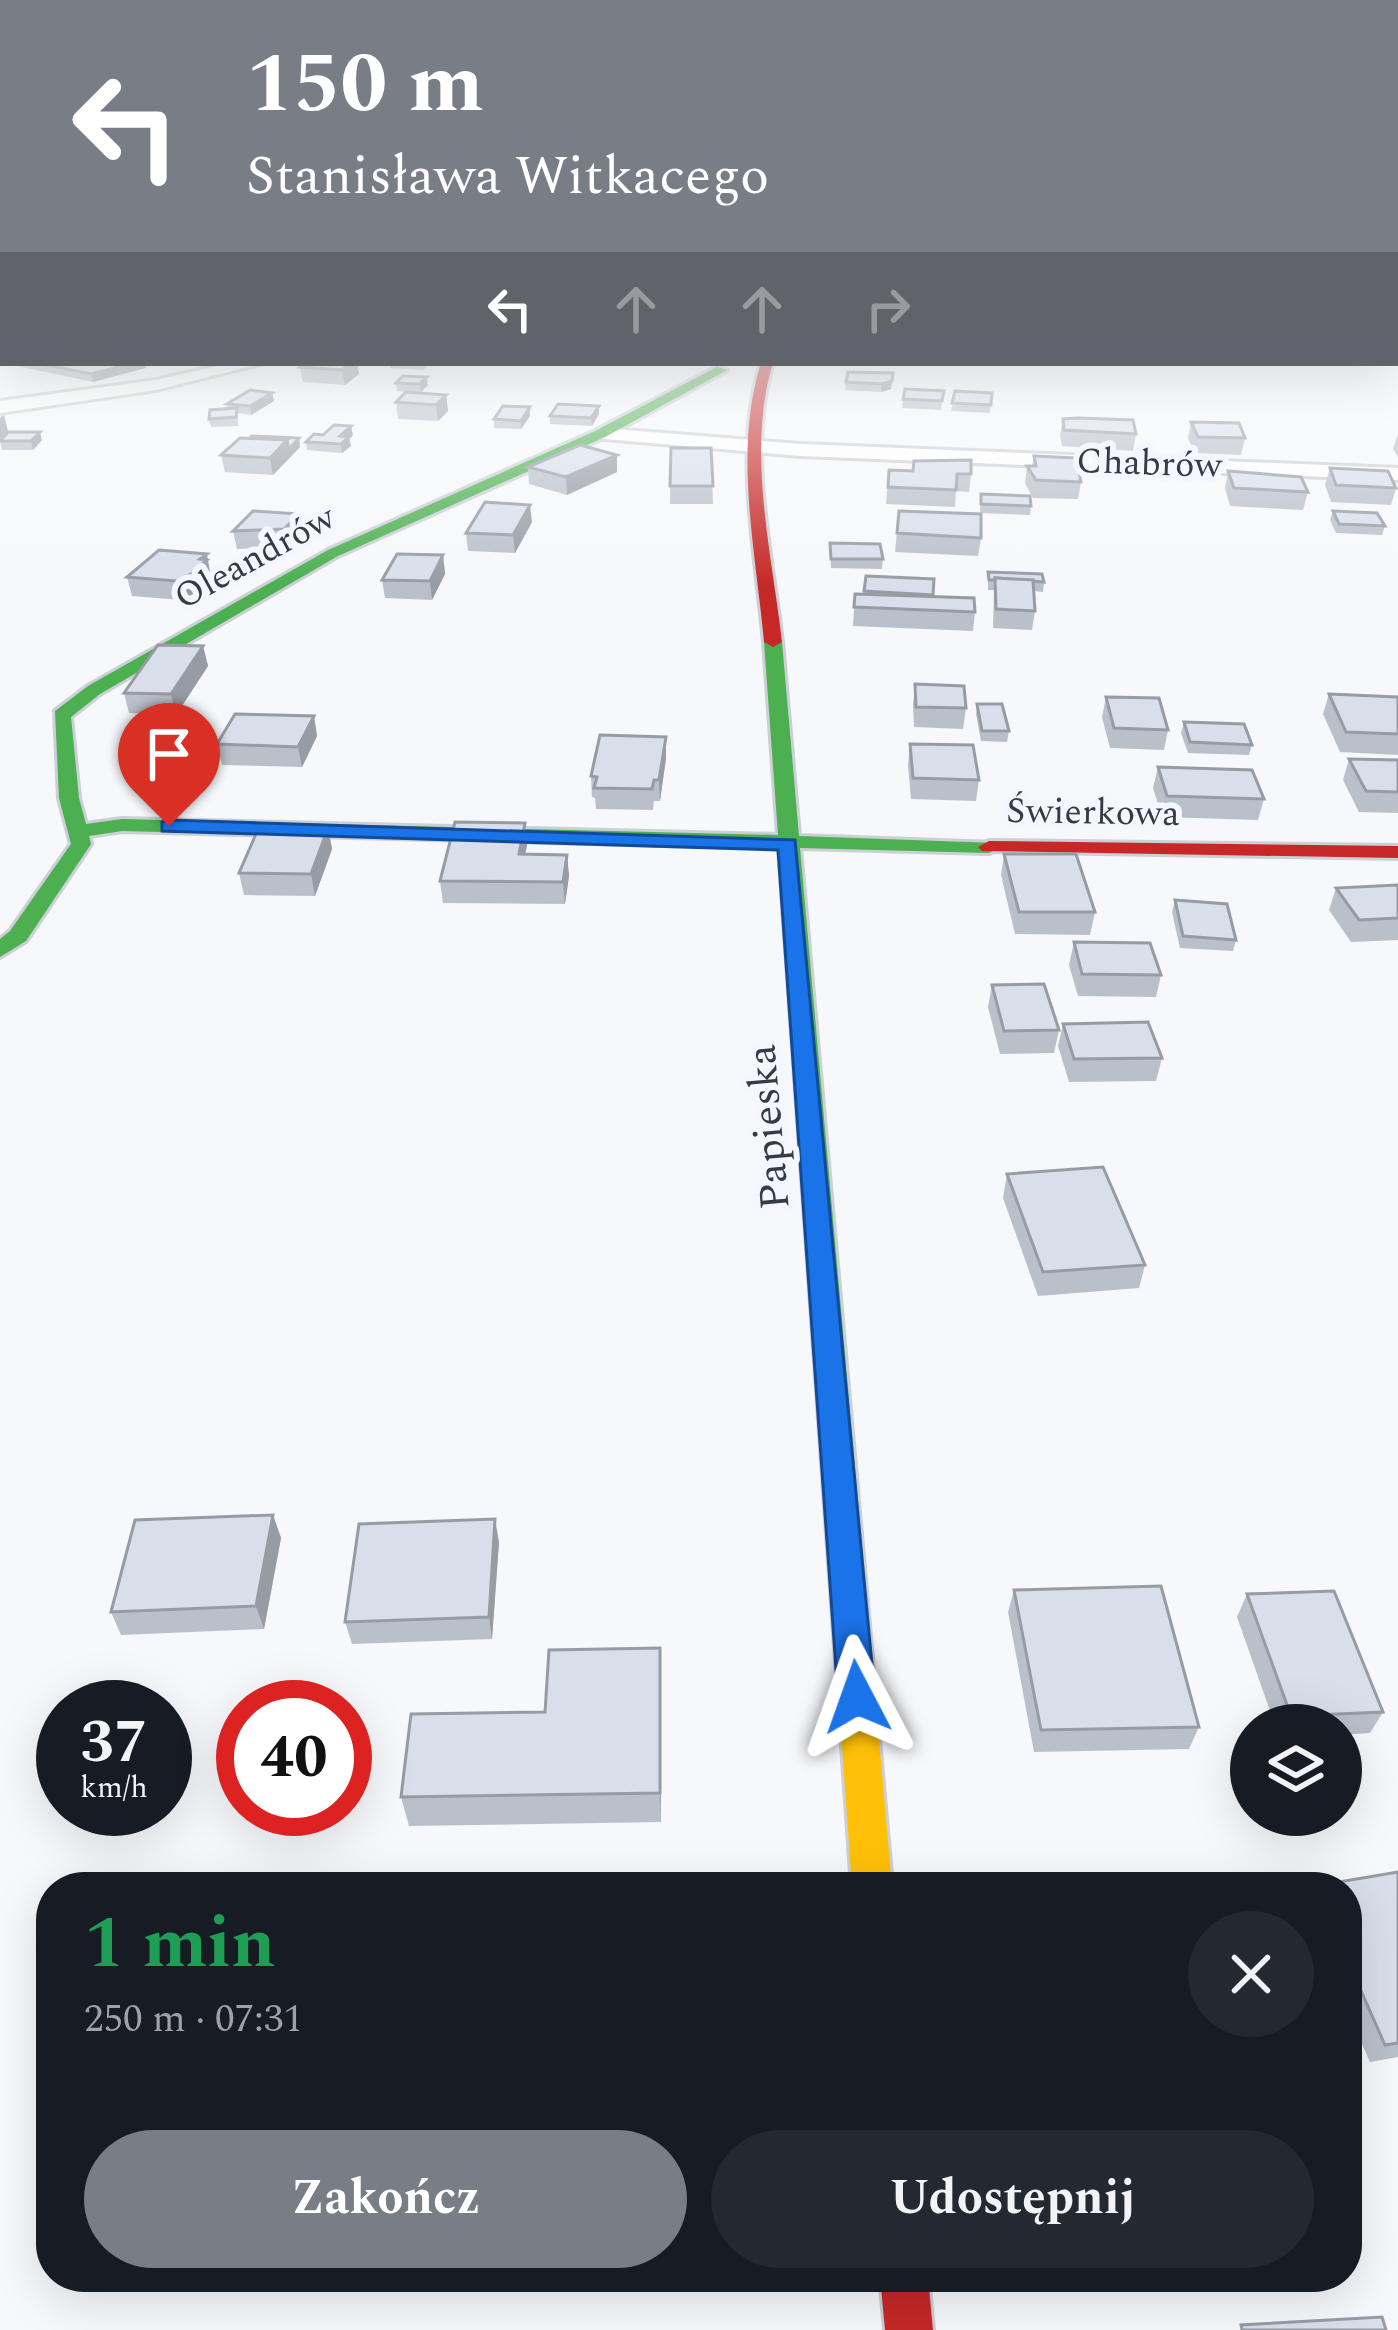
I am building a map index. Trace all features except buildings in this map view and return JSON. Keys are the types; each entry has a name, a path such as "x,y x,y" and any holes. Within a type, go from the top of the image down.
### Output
{"street":[{"path":"0,407 156,386 225,370"},
{"name":"Oleandrów","path":"78,832 69,798 62,715 94,690 333,553 600,434 721,370"},
{"name":"Papieska","path":"763,370 758,380 757,446 871,1872"},
{"name":"Oleandrów","path":"600,434 757,446"},
{"name":"Chabrów","path":"757,446 1398,474"},
{"name":"Świerkowa","path":"78,832 122,825 788,844 1398,852"},
{"path":"0,950 18,936 81,844 78,832"},
{"path":"905,2292 909,2330"}],"traffic: fast":[{"path":"0,950 18,936 81,844 69,798 62,715 94,690 333,553 600,434 721,370"},
{"path":"773,642 844,1534"},
{"path":"78,832 122,825 989,847"}],"traffic: slow":[{"path":"844,1534 871,1872"}],"traffic: jam":[{"path":"765,370 756,419 756,457 773,642"},
{"path":"989,847 1398,852"},
{"path":"905,2292 909,2330"}],"route":[{"path":"169,826 788,844 857,1697"}]}
